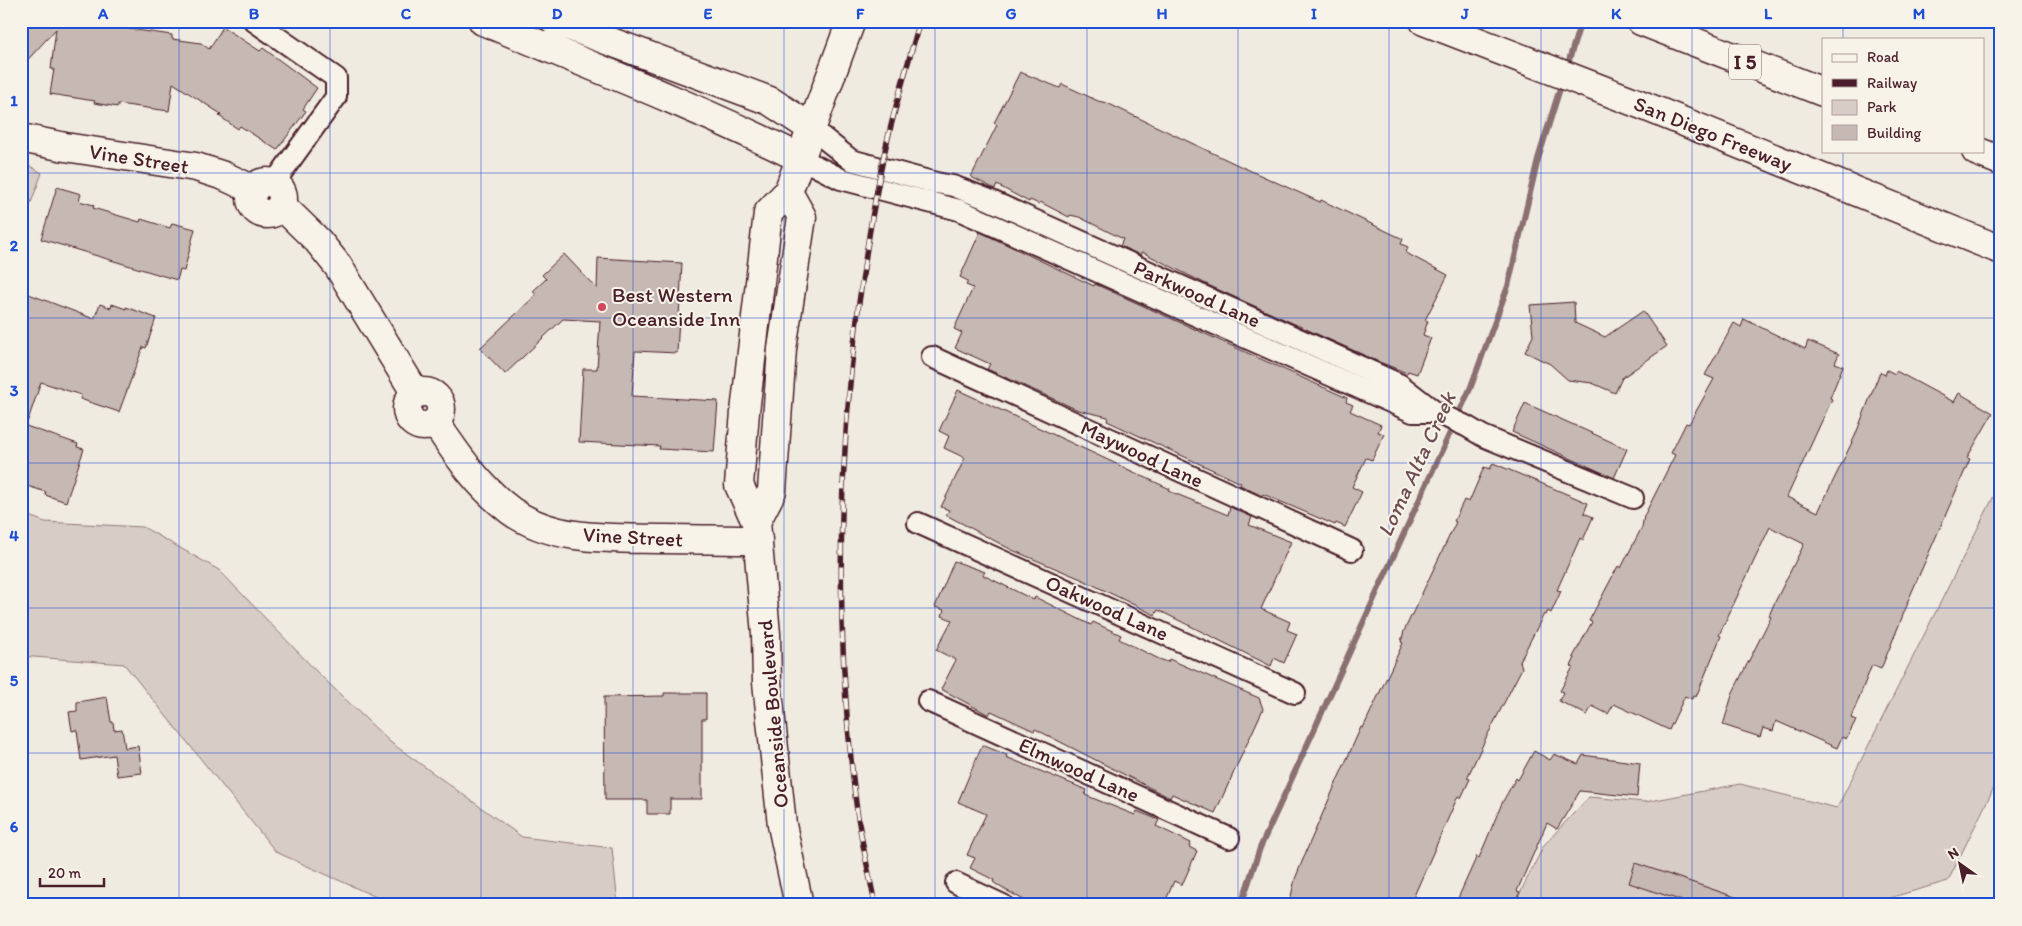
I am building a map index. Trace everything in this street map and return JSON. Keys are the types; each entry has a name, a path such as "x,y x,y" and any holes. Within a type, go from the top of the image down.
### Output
{"main road":[{"path":"483,21 591,64 800,158"},
{"path":"555,21 770,101 811,128"},
{"path":"757,531 772,491 780,368 802,217 788,192 851,21"},
{"name":"San Diego Freeway","path":"1424,21 1637,103 2001,250"},
{"name":"I 5","path":"1641,21 1822,92"},
{"name":"Vine Street","path":"21,138 65,147 196,167 270,193 318,241 338,266 416,394 424,392 432,394 438,399 441,407 440,415 435,422 459,458 490,494 513,512 534,523 591,538 757,531"},
{"path":"1978,152 2001,161"},
{"name":"Oceanside Boulevard","path":"757,531 767,682 782,825 799,905"}],"street":[{"path":"254,21 336,78 336,97 270,193"},
{"name":"Parkwood Lane","path":"811,128 851,160 954,186 1399,384 1435,412 1483,436 1633,498"},
{"name":"Parkwood Lane","path":"800,158 841,179 958,210 1413,412 1435,412"},
{"name":"Maywood Lane","path":"932,357 1352,550"},
{"name":"Oakwood Lane","path":"918,523 1295,693"},
{"name":"Elmwood Lane","path":"928,701 1229,838"},
{"path":"956,882 1003,905"}],"green space":[{"path":"21,161 42,173 21,230"},
{"path":"2001,482 2001,773 1948,881 1865,905 1514,905 1544,845 1589,797 1645,802 1740,784 1837,808"},
{"path":"21,513 45,522 143,527 219,570 319,674 390,742 522,837 612,848 618,905 394,905 276,852 124,664 21,656"}],"building":[{"path":"21,21 72,21 129,27 129,29 172,35 172,39 201,43 209,49 223,27 260,51 263,48 317,88 303,109 306,111 277,150 240,126 238,129 219,116 221,114 173,83 169,111 118,104 118,107 94,103 95,101 50,94 54,69 51,69 56,29 21,67"},
{"path":"1020,72 1060,88 1062,84 1098,101 1107,103 1240,166 1320,202 1321,200 1403,239 1401,244 1408,247 1406,253 1448,275 1425,320 1428,321 1423,335 1431,338 1417,374 1408,371 1407,373 1377,361 1210,286 1142,252 1140,255 1120,246 1123,239 1079,217 1070,215 1069,217 1040,202 1039,204 1030,200 1029,202 997,185 995,189 971,177 997,125 994,123"},
{"path":"57,187 81,194 79,201 94,205 93,208 140,222 141,219 170,228 172,223 195,229 184,271 180,270 177,280 41,239"},
{"path":"980,232 1094,286 1095,284 1347,398 1346,402 1353,405 1350,411 1381,425 1378,432 1384,434 1372,460 1366,458 1352,487 1362,492 1345,527 1336,523 1335,525 1263,494 1262,496 1240,485 1241,483 1107,421 1108,417 1078,410 987,369 990,364 955,348 962,333 954,329 973,288 966,285 968,281 960,277"},
{"path":"564,254 597,289 598,258 682,263 677,353 635,351 632,396 718,401 714,452 659,449 660,446 579,442 583,369 597,369 600,321 563,319 505,374 480,348 536,295 533,291 546,279 542,275"},
{"path":"21,291 94,319 100,304 111,308 112,304 126,309 126,307 156,318 146,348 143,347 119,412 80,399 81,395 41,382 26,426 78,444 77,447 84,449 66,502 45,495 46,492 21,484"},
{"path":"1574,302 1575,323 1605,337 1643,311 1667,346 1622,378 1615,393 1592,383 1568,380 1550,364 1525,352 1533,336 1530,305"},
{"path":"1744,319 1805,349 1808,341 1839,354 1835,363 1843,366 1830,398 1832,399 1787,497 1818,512 1855,436 1880,372 1885,375 1887,370 1895,374 1896,371 1954,402 1959,393 1993,413 1967,458 1970,459 1907,603 1881,669 1872,665 1851,718 1856,720 1846,739 1842,737 1837,748 1776,721 1773,731 1763,728 1760,737 1723,725 1733,692 1771,617 1769,616 1773,606 1804,544 1770,527 1719,635 1721,636 1696,697 1693,695 1692,699 1685,696 1669,730 1614,704 1608,714 1592,706 1587,715 1559,701 1563,692 1560,691 1573,667 1571,666 1575,658 1573,657 1592,622 1589,621 1618,566 1621,568 1642,527 1644,516 1675,455 1671,453 1686,423 1689,424 1714,379 1705,375 1734,323 1741,327"},
{"path":"958,390 1170,489 1169,491 1228,515 1230,507 1252,517 1249,525 1291,542 1261,609 1290,622 1287,630 1297,634 1284,663 1274,658 1271,666 1158,610 1155,615 1081,579 1012,550 946,515 949,510 941,507 965,458 944,448 949,436 939,431"},
{"path":"1525,403 1627,449 1614,478 1512,432"},
{"path":"1493,463 1588,503 1584,513 1593,517 1583,540 1580,538 1557,590 1561,591 1551,613 1548,611 1546,615 1544,614 1520,661 1522,668 1467,778 1470,779 1461,798 1458,796 1410,905 1289,905 1295,879 1310,842 1361,727 1363,728 1403,643 1401,642 1404,631 1456,522 1454,521 1464,500 1469,502 1484,467 1490,469"},
{"path":"954,561 985,572 983,575 1034,600 1035,597 1091,625 1093,622 1121,635 1119,639 1159,659 1168,662 1169,659 1259,698 1263,709 1215,813 1172,794 1170,798 1035,729 1034,731 991,711 989,715 941,689 956,660 936,650 952,620 942,616 944,610 935,607"},
{"path":"664,693 706,693 706,719 702,719 702,799 670,799 670,814 647,814 647,800 605,800 604,697 664,696"},
{"path":"107,697 111,722 113,722 114,730 122,729 125,748 138,746 142,773 117,776 114,755 81,760 77,730 72,731 69,712 77,711 77,702"},
{"path":"982,745 1007,755 1006,757 1087,790 1085,795 1135,815 1137,811 1159,820 1156,826 1191,843 1189,847 1197,851 1182,885 1174,881 1164,905 1033,905 1000,887 993,882 994,880 970,868 975,858 967,855 986,814 958,802"},
{"path":"1534,751 1550,760 1554,754 1578,764 1583,755 1640,763 1637,797 1580,791 1557,829 1547,823 1517,891 1520,892 1514,905 1495,905 1481,899 1478,905 1455,905 1477,856 1479,858 1502,803 1516,778 1518,780"},
{"path":"1635,863 1750,902 1750,905 1694,905 1629,883"}],"waterway":[{"name":"Loma Alta Creek","path":"1566,70 1581,21"},
{"name":"Loma Alta Creek","path":"1241,905 1260,848 1470,389 1508,286 1538,159 1562,82"}],"railway":[{"path":"875,905 858,816 848,724 843,645 841,565 843,485 856,326 867,247 885,150 920,21"}],"place":[{"name":"Best Western Oceanside Inn","path":"602,307"}]}
